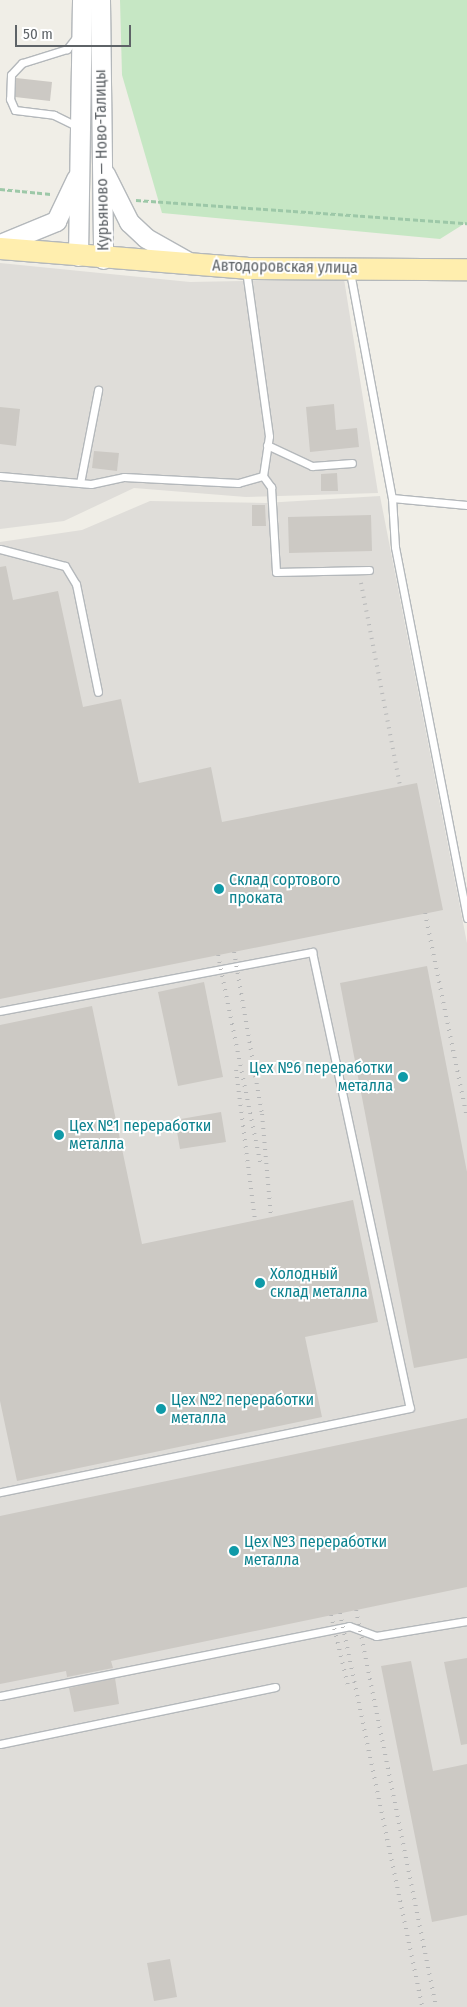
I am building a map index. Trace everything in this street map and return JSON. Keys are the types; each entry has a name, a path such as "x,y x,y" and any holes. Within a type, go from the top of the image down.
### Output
{"main road":[{"name":"Курьяново — Ново-Талицы","path":"78,256 82,0"},
{"name":"Курьяново — Ново-Талицы","path":"100,0 103,259"},
{"path":"102,163 129,222 146,238 193,265"},
{"path":"0,244 56,221 80,169"},
{"name":"Автодоровская улица","path":"0,248 103,259 246,268 467,269"}],"lane":[{"path":"81,128 54,115 15,110 10,99 11,75 22,63 67,48 83,29"},
{"path":"246,268 267,445 263,476 271,486 276,572 369,570"},
{"path":"350,269 392,498 395,547 467,918"},
{"path":"80,483 98,390"},
{"path":"267,445 312,466 352,464"},
{"path":"0,476 80,483 124,477 238,484 263,476"},
{"path":"392,498 467,505"},
{"path":"0,550 65,566 76,584 98,692"},
{"path":"0,1011 312,952 410,1408 0,1492"},
{"path":"0,1696 349,1626 376,1636 467,1621"},
{"path":"0,1744 275,1687"}],"path":[{"path":"132,200 467,223"}],"shaded area":[{"path":"0,263 190,282 344,279 378,493 246,497 134,488 64,521 0,529"},
{"path":"380,496 467,943 467,2007 0,2007 0,542 82,530 150,501 265,503"}],"green space":[{"path":"120,0 467,0 467,222 440,239 162,213 122,75"}],"building":[{"path":"16,78 52,82 50,101 15,97"},
{"path":"334,404 336,430 357,428 359,447 310,452 306,407"},
{"path":"0,407 20,409 16,446 0,444"},
{"path":"94,451 119,453 117,471 92,468"},
{"path":"337,473 338,491 321,491 321,474"},
{"path":"252,505 265,505 266,526 252,526"},
{"path":"371,515 372,551 289,553 288,517"},
{"name":"Склад сортового проката","path":"6,566 13,600 58,591 83,707 121,699 139,783 211,767 222,822 417,783 443,910 0,999 0,567"},
{"name":"Цех №6 переработки металла","path":"427,966 467,1172 467,1358 414,1368 340,983"},
{"path":"204,982 223,1077 178,1086 158,992"},
{"path":"92,1006 142,1244 353,1200 378,1322 305,1337 322,1417 17,1481 0,1401 0,1025"},
{"path":"221,1112 226,1142 180,1149 175,1120"},
{"name":"Цех №3 переработки металла","path":"467,1418 467,1587 111,1661 113,1668 67,1677 66,1671 0,1684 0,1516"},
{"path":"467,1658 467,1744 461,1745 444,1662"},
{"path":"411,1661 433,1771 467,1764 467,1915 432,1922 381,1666"},
{"path":"115,1678 119,1704 74,1712 69,1688"},
{"path":"170,1959 177,1997 154,2001 147,1963"}],"railway":[{"path":"361,583 400,786"},
{"path":"425,913 467,1118"},
{"path":"234,952 262,1114 271,1217"},
{"path":"218,955 261,1166"},
{"path":"236,1070 255,1221"},
{"path":"356,1610 436,2007"},
{"path":"340,1613 422,2007"},
{"path":"331,1615 348,1686"}],"place":[{"name":"Склад сортового проката","path":"219,889"},
{"name":"Цех №6 переработки металла","path":"403,1077"},
{"name":"Цех №1 переработки металла","path":"59,1135"},
{"name":"Холодный склад металла","path":"260,1283"},
{"name":"Цех №2 переработки металла","path":"161,1409"},
{"name":"Цех №3 переработки металла","path":"234,1551"}]}
